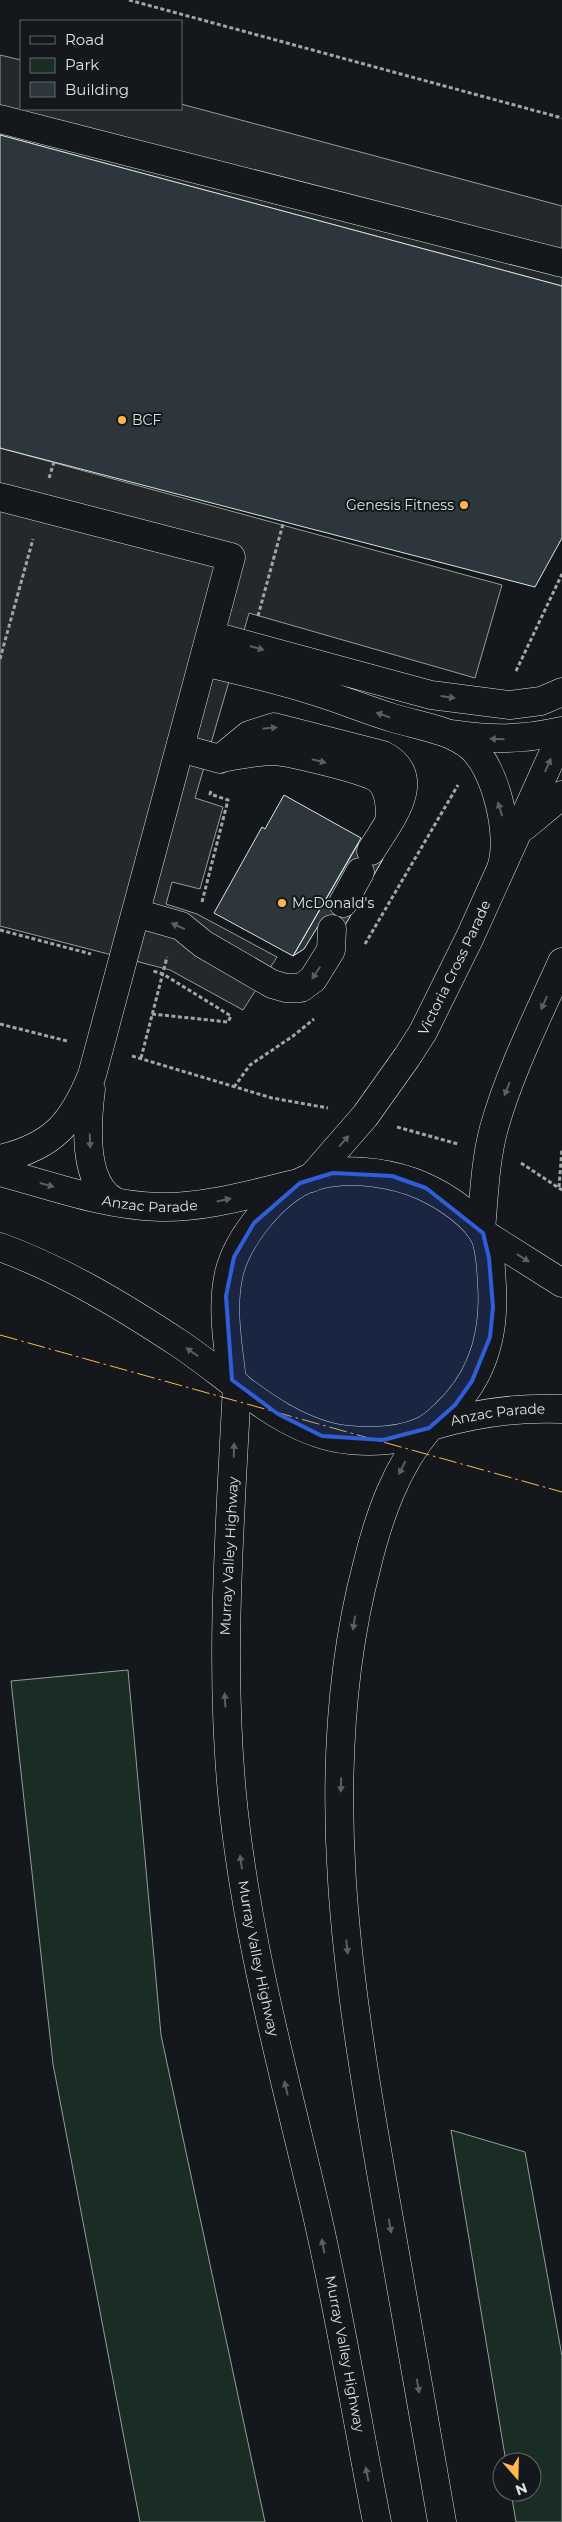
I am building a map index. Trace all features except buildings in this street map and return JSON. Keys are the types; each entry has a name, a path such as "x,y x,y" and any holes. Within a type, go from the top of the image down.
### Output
{"main road":[{"path":"0,119 562,263"},
{"path":"0,497 231,557 92,1075 75,1112 59,1132 23,1152 0,1159"},
{"path":"210,635 431,695 510,705 540,701 562,692"},
{"path":"203,662 316,691 383,715 450,734 483,739 514,739 562,732"},
{"name":"Victoria Cross Parade","path":"306,1180 365,1116 407,1057 436,1009 515,839 562,732"},
{"path":"450,734 476,752 492,783 505,830 505,848 499,874"},
{"path":"180,748 220,759 259,752 282,752 371,775 384,787 390,810 389,821 343,903"},
{"path":"515,839 534,818 562,795"},
{"path":"136,913 181,926 203,944 272,984 286,988 301,988 313,979 331,950 332,929"},
{"path":"442,2522 356,2028 344,1916 340,1829 344,1695 360,1589 378,1525 394,1483 414,1448 431,1427 455,1405 472,1381 485,1354 490,1337 493,1308 492,1278 482,1232 490,1148 494,1128 508,1086 562,962"},
{"path":"92,1075 89,1116 92,1163 96,1183 104,1194 114,1201"},
{"name":"Anzac Parade","path":"0,1172 114,1201 162,1207 192,1205 333,1173 353,1172 392,1176 410,1181 446,1200 465,1213 482,1232"},
{"name":"Murray Valley Highway","path":"306,1180 278,1199 254,1223 234,1257 226,1296 234,1382 225,1621 225,1689 234,1815 257,1951 277,2047 318,2219 377,2522"},
{"path":"482,1232 562,1283"},
{"path":"0,1247 31,1258 114,1303 181,1345 234,1382"},
{"name":"Anzac Parade","path":"234,1382 294,1423 322,1436 337,1439 383,1440 410,1435 478,1413 540,1408 562,1409"}],"path":[{"path":"129,0 562,118"},
{"path":"0,659 54,462"},
{"path":"0,930 163,974 231,1016 228,1022 152,1014"},
{"path":"141,1058 163,974"},
{"path":"0,1024 141,1058 272,1098 310,1103 365,1116 406,1131 448,1143 490,1148 516,1160 560,1189"},
{"path":"560,1189 562,1149"}],"highlighted area":[{"path":"333,1173 392,1176 426,1188 483,1233 489,1258 493,1307 490,1337 472,1381 455,1405 429,1428 383,1440 322,1436 278,1414 232,1380 226,1296 234,1257 254,1223 300,1183"}],"green space":[{"path":"128,1670 161,2035 265,2522 140,2522 53,2064 11,1681"},
{"path":"451,2130 525,2152 562,2356 562,2522 516,2522 513,2502 542,2502 542,2452 504,2452"}],"shaded area":[{"path":"0,55 20,60 20,110 182,110 182,104 562,206 562,286 0,135"},
{"path":"0,448 502,585 475,678 249,613 195,798 223,807 200,889 172,882 166,904 197,914 277,957 243,1010 170,970 0,926"}],"power":[{"path":"0,1335 562,1492"}],"place":[{"name":"BCF","path":"122,420"},
{"name":"Genesis Fitness","path":"464,505"},
{"name":"McDonald's","path":"282,903"}]}
